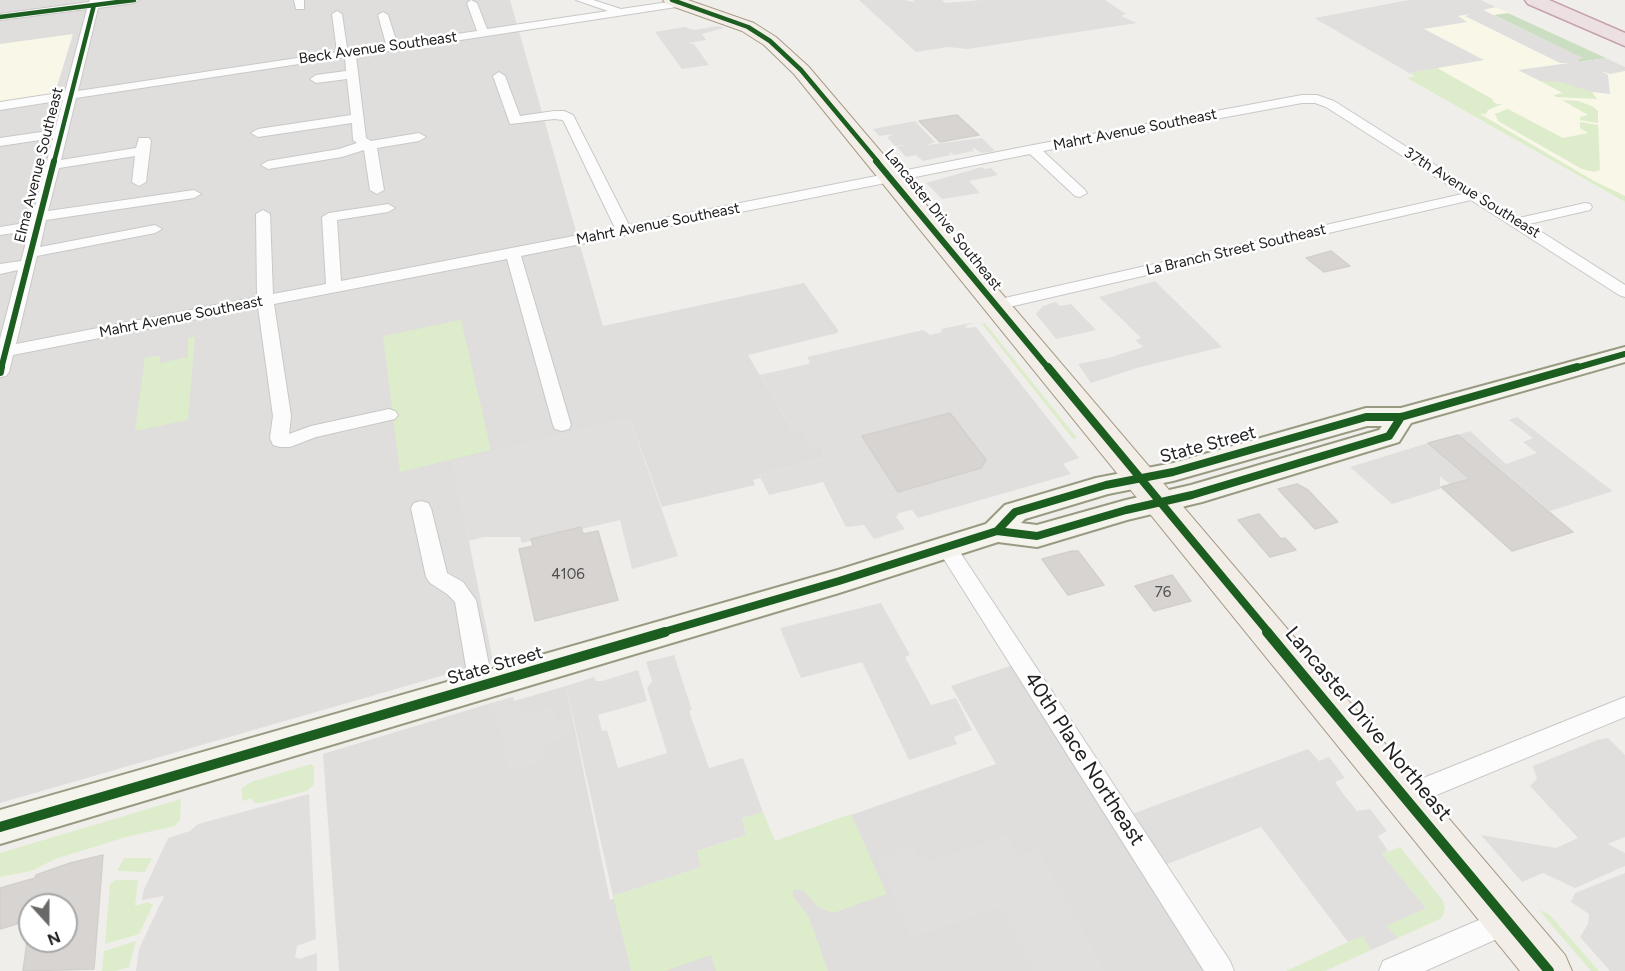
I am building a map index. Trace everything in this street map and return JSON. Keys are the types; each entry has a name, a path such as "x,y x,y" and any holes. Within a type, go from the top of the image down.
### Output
{"highway":[{"path":"1534,0 1625,40"},
{"path":"1576,0 1625,21"}],"main road":[{"name":"Lancaster Drive Southeast","path":"678,2 748,27 781,50 892,179 1148,491"},
{"name":"State Street","path":"0,827 947,548 997,531 1037,536 1148,491 1192,495 1389,436 1401,417 1625,354"},
{"name":"Lancaster Drive Northeast","path":"1148,491 1549,971"}],"street":[{"path":"0,17 94,3 134,0"},
{"path":"559,21 574,12 581,0 626,12"},
{"name":"Beck Avenue Southeast","path":"0,106 626,12 678,2"},
{"name":"Elma Avenue Southeast","path":"0,372 7,318 29,259 94,3"},
{"path":"472,3 483,33"},
{"path":"337,14 342,50 350,52 360,140 370,145"},
{"path":"383,15 392,46"},
{"path":"316,79 354,74"},
{"path":"499,76 515,121 564,115 572,124 624,231"},
{"name":"Mahrt Avenue Southeast","path":"3,352 892,179 1034,149 1302,99 1317,99"},
{"name":"37th Avenue Southeast","path":"1317,99 1330,104 1476,195 1625,292"},
{"path":"258,133 357,118"},
{"path":"0,142 62,133"},
{"path":"268,165 419,137"},
{"path":"54,165 143,144 139,182"},
{"path":"370,145 377,190"},
{"path":"1034,149 1080,193"},
{"path":"0,231 39,221 194,194"},
{"name":"La Branch Street Southeast","path":"996,305 1476,195"},
{"path":"1519,222 1585,207"},
{"path":"334,287 329,217 388,208"},
{"path":"263,214 268,336 282,416 280,441 290,441 311,432 389,414"},
{"path":"0,269 29,259 155,229"},
{"path":"513,253 562,425"},
{"path":"421,508 438,577 455,588 465,600 481,685"},
{"name":"40th Place Northeast","path":"947,548 1220,971"},
{"path":"1405,797 1625,706"},
{"path":"1393,971 1507,921"}],"shaded area":[{"path":"0,0 510,0 603,326 804,283 838,330 837,333 748,355 793,431 803,429 813,445 822,448 826,458 759,475 761,478 753,480 755,485 662,507 630,419 453,462 493,661 0,803"},
{"path":"859,0 913,2 914,0 942,0 945,3 982,0 1105,0 1126,14 1121,16 1137,23 968,49 948,47 916,52"},
{"path":"1408,0 1481,0 1625,67 1625,202 1407,78 1415,76 1314,18"},
{"path":"1408,0 1481,0 1496,7 1483,10 1583,58 1576,60 1579,62 1606,58 1625,67 1625,71 1610,74 1601,71 1608,75 1610,94 1592,92 1561,82 1540,81 1518,70 1569,63 1560,63 1465,16 1470,14 1458,16 1467,22 1424,29 1484,60 1409,73 1314,18"},
{"path":"718,26 724,28 702,34 706,40 688,43 694,44 709,65 682,69 655,32 685,27 694,30"},
{"path":"73,34 54,96 0,104 0,44"},
{"path":"915,121 935,142 927,145 982,138 995,151 982,153 972,147 974,151 954,155 949,151 951,155 923,161 916,155 906,157 897,147 906,145 895,146 887,137 895,134 879,136 873,129"},
{"path":"982,167 991,168 998,175 969,181 980,193 942,199 926,183"},
{"path":"1155,281 1222,347 1137,368 1091,383 1078,364 1143,347 1135,340 1141,338 1099,297"},
{"path":"1056,302 1060,306 1071,304 1096,330 1056,339 1036,314 1043,306"},
{"path":"976,322 965,328 976,327 1079,458 1063,464 1071,474 918,518 912,510 899,513 896,517 905,529 874,539 864,525 846,527 823,482 769,495 759,475 826,458 822,448 813,445 803,429 793,431 760,375 808,364 810,362 807,357 923,330 930,335 942,332 941,329"},
{"path":"1517,417 1613,491 1550,511 1458,435 1470,431 1506,464 1537,453 1523,442 1533,438 1509,420"},
{"path":"630,419 678,556 632,569 620,520 522,543 520,537 484,537 469,541 452,462"},
{"path":"1428,443 1470,479 1451,485 1440,476 1440,489 1392,504 1350,467"},
{"path":"881,603 910,655 905,657 931,705 956,698 972,730 954,737 957,744 909,760 862,662 801,678 780,628"},
{"path":"674,655 692,710 689,711 709,768 743,758 763,812 742,818 746,835 697,851 701,867 613,896 566,686 594,677 596,681 602,681 638,670 647,701 598,715 602,731 607,730 618,768 667,753 647,688 652,681 646,662"},
{"path":"1013,665 1206,971 339,971 323,754 513,697 514,701 566,686 610,900 996,764 951,686"},
{"path":"513,697 514,704 519,704 525,714 554,705 557,723 567,720 571,734 540,747 546,760 509,773 495,709 490,710 488,704"},
{"path":"1608,738 1625,755 1625,837 1608,844 1625,853 1625,866 1575,888 1543,873 1522,882 1481,835 1556,848 1578,838 1530,786 1537,779 1533,766 1597,740"},
{"path":"1308,749 1319,761 1329,757 1345,778 1335,782 1344,795 1357,811 1370,809 1387,831 1378,836 1388,851 1382,854 1426,908 1386,926 1398,938 1371,950 1363,936 1348,942 1261,827 1165,865 1132,814"},
{"path":"309,794 316,939 297,946 295,957 299,959 317,953 317,971 136,971 139,949 164,896 142,900 143,892 168,838 190,831 198,824"},
{"path":"1007,835 1019,855 1038,849 1105,971 1034,971 1002,907 911,938 877,859 913,845 918,856 922,855 926,863"},
{"path":"1625,873 1625,971 1610,971 1580,937 1588,924 1589,914 1571,902 1575,893"}],"green space":[{"path":"1508,13 1606,58 1579,62 1576,59 1582,58 1494,15"},
{"path":"1437,68 1494,100 1492,101 1497,104 1502,104 1488,110 1486,114 1480,114 1594,181 1625,196 1625,202 1407,78 1415,76 1409,73"},
{"path":"1540,81 1578,85 1592,92 1597,99 1556,97 1554,95 1563,93"},
{"path":"1562,100 1578,101 1592,106 1598,111 1598,123 1580,120 1580,117 1588,115"},
{"path":"1508,109 1563,138 1588,133 1580,128 1580,122 1598,125 1600,170 1594,172 1582,169 1498,121 1495,114"},
{"path":"461,320 491,450 400,472 383,336"},
{"path":"985,323 1077,438 1073,439 982,324"},
{"path":"195,337 188,420 135,431 145,357 160,356 160,363 188,357 188,338"},
{"path":"311,764 314,767 314,784 307,791 261,803 255,803 251,798 244,801 242,799 242,788 251,782"},
{"path":"181,799 180,820 175,826 126,837 55,859 31,871 0,877 0,853"},
{"path":"763,812 775,841 851,814 887,894 833,913 818,907 803,890 793,890 793,897 808,915 828,971 716,971 711,955 665,971 631,971 613,896 701,867 697,851 746,835 742,818"},
{"path":"1400,847 1442,899 1445,909 1442,918 1398,938 1385,926 1426,908 1382,854"},
{"path":"124,858 152,858 145,872 117,871"},
{"path":"115,880 138,880 135,906 148,902 153,905 139,934 105,944 110,884"},
{"path":"1539,910 1549,914 1599,971 1591,971"},
{"path":"1363,935 1371,950 1325,971 1286,971"},
{"path":"136,941 129,967 115,971 102,971 104,951"}],"building":[{"path":"957,115 979,135 940,142 919,121"},
{"path":"1331,251 1350,266 1324,272 1306,258"},
{"path":"950,413 986,460 981,468 898,492 862,436"},
{"path":"1458,435 1573,532 1512,551 1441,487 1470,479 1428,443"},
{"path":"1297,484 1308,490 1338,522 1315,529 1278,489"},
{"path":"1259,514 1281,539 1285,538 1296,550 1270,557 1238,520"},
{"path":"581,527 583,534 598,531 618,600 535,621 519,549 533,546 531,539"},
{"path":"1078,551 1104,585 1068,595 1042,559"},
{"path":"1172,575 1191,601 1154,611 1135,586"},
{"path":"103,855 94,969 23,971 25,953 78,953 78,893 18,893 18,924 0,929 0,888 35,878 36,875"}],"cycle path":[{"path":"0,17 134,0"},
{"path":"672,0 748,27 770,41 801,70 1549,971"},
{"path":"0,372 94,5"},
{"path":"997,531 1015,512 1106,485 1173,472 1366,417 1401,417 1625,354"},
{"path":"0,827 839,581 997,531 1037,536 1126,510 1192,495 1389,436 1401,417"}]}
